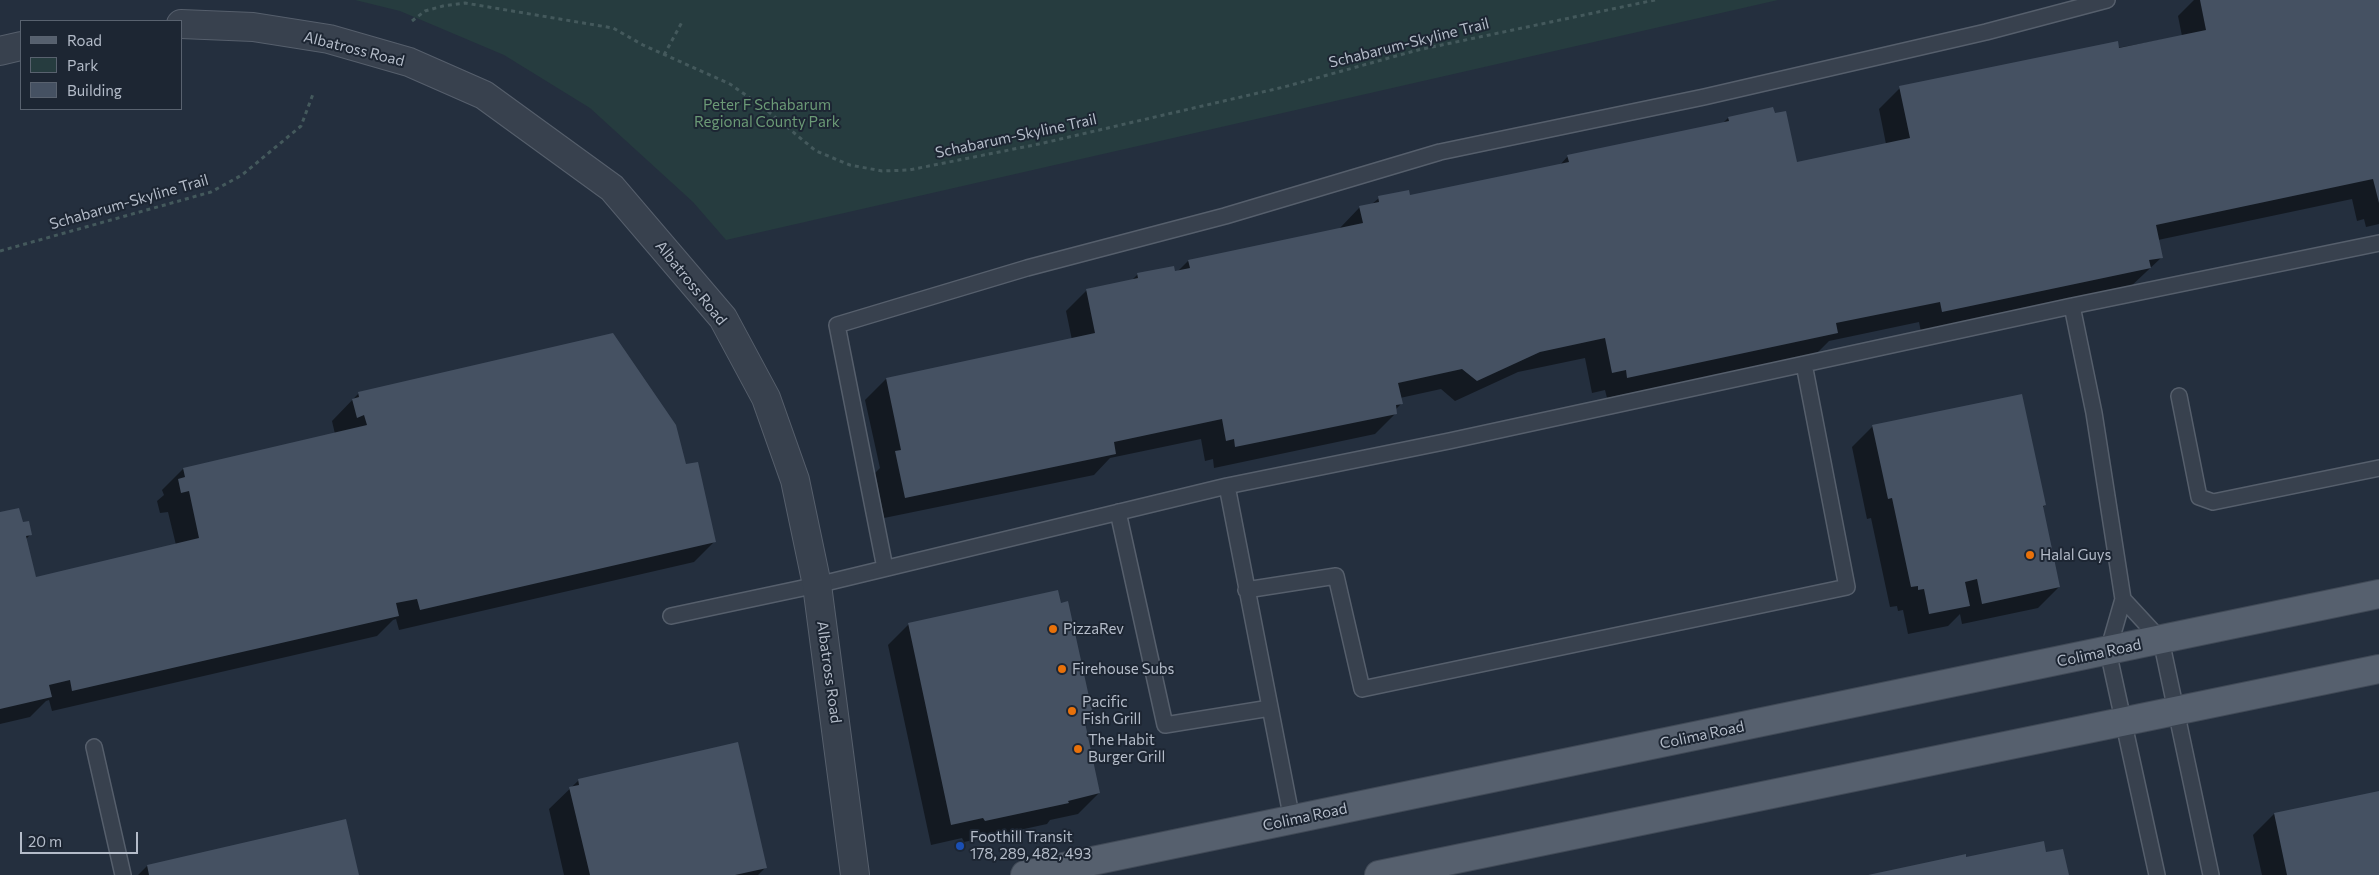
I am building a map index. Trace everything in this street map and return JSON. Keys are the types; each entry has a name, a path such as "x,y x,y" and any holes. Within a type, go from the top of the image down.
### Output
{"main road":[{"name":"Colima Road","path":"1025,875 2379,594"},
{"path":"1379,875 2379,669"}],"street":[{"name":"Albatross Road","path":"182,24 253,26 329,39 410,62 484,95 612,188 723,318 766,398 795,480 817,585 855,875"},
{"path":"0,51 20,46"}],"lane":[{"path":"885,568 837,325 1027,268 1224,216 1440,152 1733,90 1986,32 2107,0"},
{"path":"670,616 817,585 1226,486 1449,441 2072,306 2379,243"},
{"path":"2072,306 2094,413 2123,599 2108,651 2157,875"},
{"path":"1246,590 1336,576 1362,688 1847,587 1804,364"},
{"path":"2179,396 2200,497 2213,502 2379,468"},
{"path":"1226,486 1292,820"},
{"path":"1118,512 1165,725 1270,708"},
{"path":"2123,599 2161,640 2211,875"},
{"path":"94,747 123,875"}],"path":[{"name":"Schabarum-Skyline Trail","path":"412,21 434,8 465,3 613,28 730,84 764,108 816,151 850,165 882,171 909,170 1214,104 1418,50 1655,0"},
{"path":"664,54 682,22"},
{"name":"Schabarum-Skyline Trail","path":"0,251 211,192 242,175 301,126 313,94"}],"green space":[{"name":"Peter F Schabarum Regional County Park","path":"355,0 1778,0 726,240 693,202 590,108 504,55 400,11"}],"building":[{"path":"2200,0 2379,0 2379,203 2373,179 2156,225 2163,258 2149,260 2151,268 1942,312 1940,302 1836,323 1838,333 1627,378 1626,370 1612,373 1605,338 1540,352 1477,381 1462,369 1398,383 1403,404 1396,405 1397,414 1235,447 1234,439 1226,441 1222,419 1114,442 1116,454 905,498 895,451 901,450 886,378 1095,333 1086,289 1138,278 1137,273 1174,266 1175,271 1190,268 1188,260 1363,223 1359,206 1379,202 1378,196 1409,190 1410,195 1569,162 1567,155 1729,121 1728,117 1773,107 1775,113 1786,111 1797,162 1910,138 1899,86 2118,41 2119,48 2206,30"},
{"path":"613,333 676,425 686,464 698,462 716,542 420,610 417,599 396,603 399,616 72,691 70,680 49,685 52,697 0,709 0,512 19,508 23,522 29,521 32,535 26,536 36,577 199,538 189,491 181,493 178,479 185,477 183,468 367,425 364,415 357,418 352,399 359,397 358,392"},
{"path":"2022,394 2046,505 2043,506 2060,587 1982,604 1977,579 1965,582 1970,606 1929,614 1924,589 1918,590 1918,586 1911,587 1892,498 1888,499 1872,425"},
{"path":"1058,590 1061,603 1068,601 1093,715 1084,718 1100,793 1068,801 1069,803 985,821 983,818 951,825 908,623"},
{"path":"738,742 767,868 735,875 590,875 569,787 579,785 578,779"},
{"path":"2379,791 2379,875 2287,875 2274,813"},
{"path":"346,819 359,875 149,875 147,865"},
{"path":"2044,841 2046,852 2063,849 2069,875 1868,875 1966,854 1966,857"}],"place":[{"name":"Halal Guys","path":"2030,555"},
{"name":"PizzaRev","path":"1053,629"},
{"name":"Firehouse Subs","path":"1062,669"},
{"name":"Pacific Fish Grill","path":"1072,711"},
{"name":"The Habit Burger Grill","path":"1078,749"},
{"name":"Foothill Transit 178, 289, 482, 493","path":"960,846"}]}
